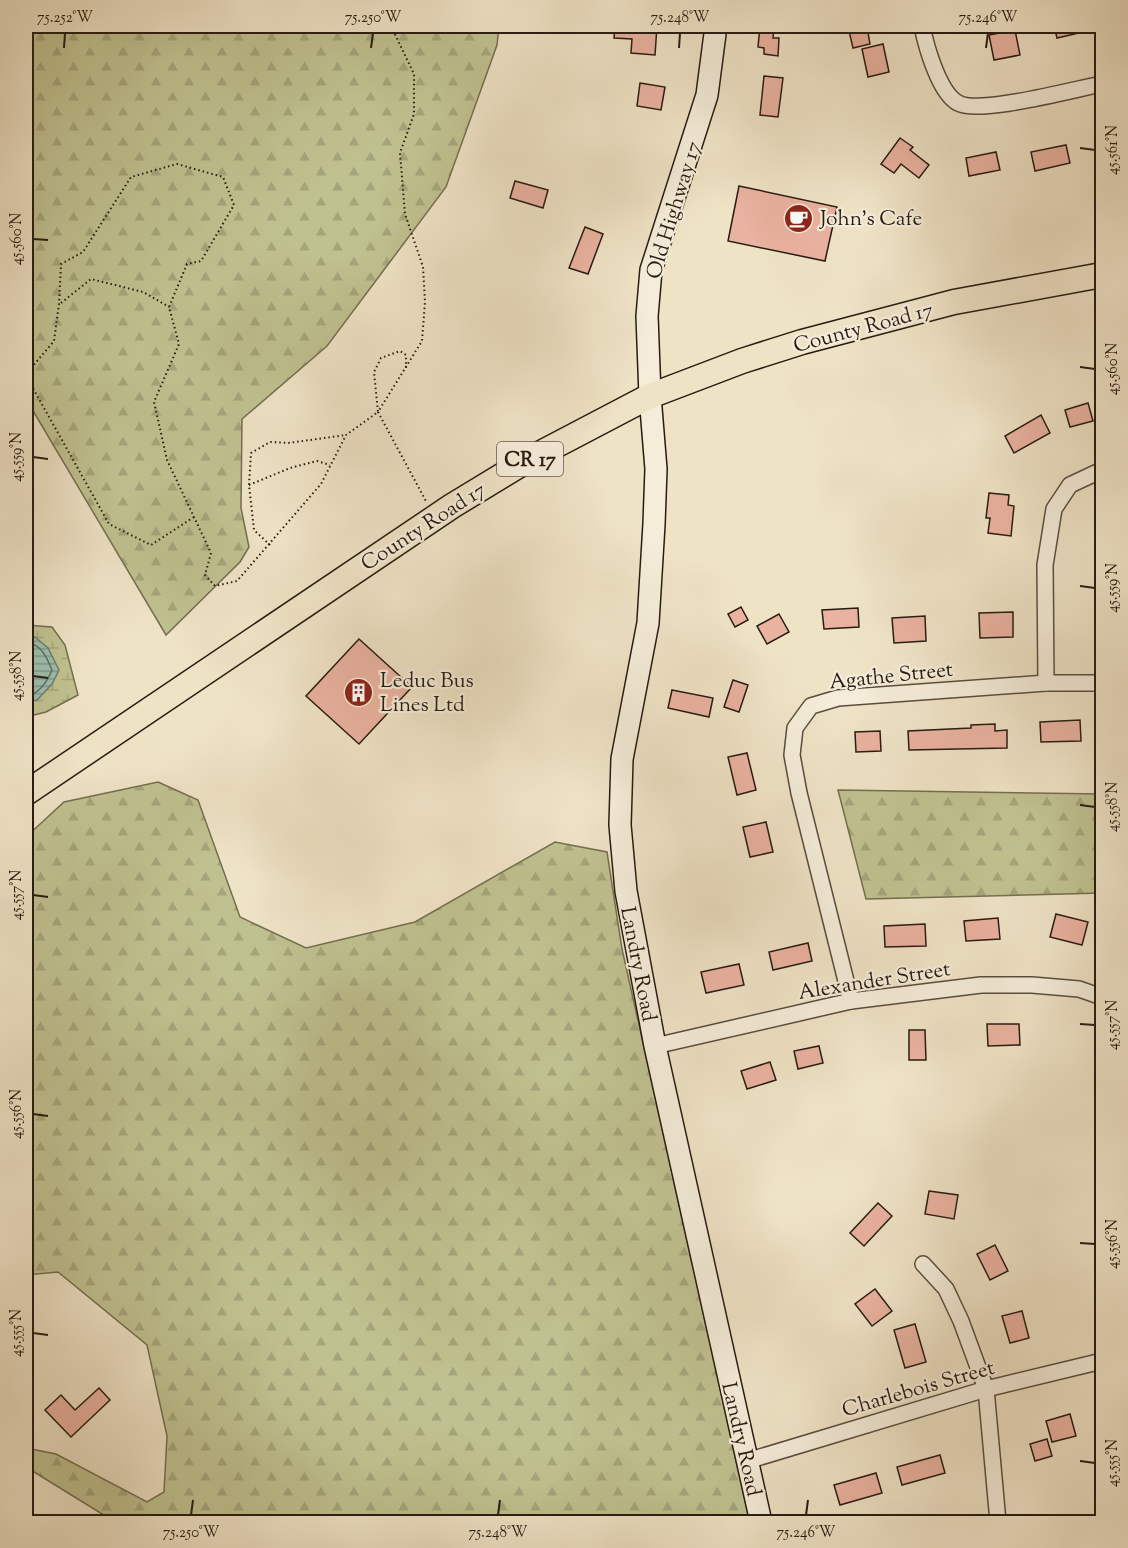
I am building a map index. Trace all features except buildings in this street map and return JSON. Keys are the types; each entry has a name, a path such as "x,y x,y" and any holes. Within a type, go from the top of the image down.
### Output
{"main road":[{"name":"Old Highway 17","path":"650,396 647,316 651,270 707,95 716,26"},
{"name":"County Road 17","path":"26,793 435,518 526,461 650,396 742,361 802,342 954,302 1102,275"},
{"name":"Landry Road","path":"650,396 656,469 648,623 621,759 620,825 626,891 655,1046 761,1522"}],"street":[{"path":"922,26 942,88 958,104 986,107 1102,84"},
{"path":"1046,683 1045,565 1054,509 1070,485 1102,470"},
{"name":"Agathe Street","path":"851,1000 799,794 792,755 795,728 811,706 838,698 1046,683 1102,683"},
{"name":"Alexander Street","path":"655,1046 851,1000 981,985 1079,988 1102,997"},
{"path":"923,1264 946,1289 961,1321 986,1389 998,1522"},
{"name":"Charlebois Street","path":"747,1461 986,1389 1102,1361"}],"path":[{"path":"194,517 151,544 109,524 30,383 32,367 54,340 61,264 82,252 130,177 177,164 223,177 234,206 201,261 187,264 169,307 179,344 154,402 167,460 194,517 211,553 205,575 215,586 237,581 270,546 321,484 346,435 378,412 422,341 425,302 423,267 405,214 400,153 414,114 414,74 391,26"},
{"path":"59,304 91,279 143,292 169,307"},
{"path":"406,368 406,356 400,351 381,358 374,372 378,412 435,518"},
{"path":"26,387 30,383"},
{"path":"270,546 254,530 249,485 251,453 270,442 288,443 346,435"},
{"path":"249,485 290,468 317,461 331,465"}],"green space":[{"path":"26,26 499,26 497,45 446,187 327,346 242,419 241,508 249,547 240,562 166,635 26,399"},
{"path":"26,625 52,627 65,645 78,695 46,712 26,717"},
{"path":"158,782 198,800 240,917 306,948 415,922 555,842 607,852 622,949 750,1522 115,1522 26,1467 26,1448 56,1454 147,1502 164,1492 167,1436 147,1345 58,1272 26,1275 26,837 64,802"},
{"path":"838,790 1102,794 1102,893 866,899"}],"water":[{"path":"35,637 48,648 59,670 52,684 37,700 26,702 26,638"}],"place":[{"name":"John's Cafe","path":"799,218"},
{"name":"Leduc Bus Lines Ltd","path":"359,692"}]}
